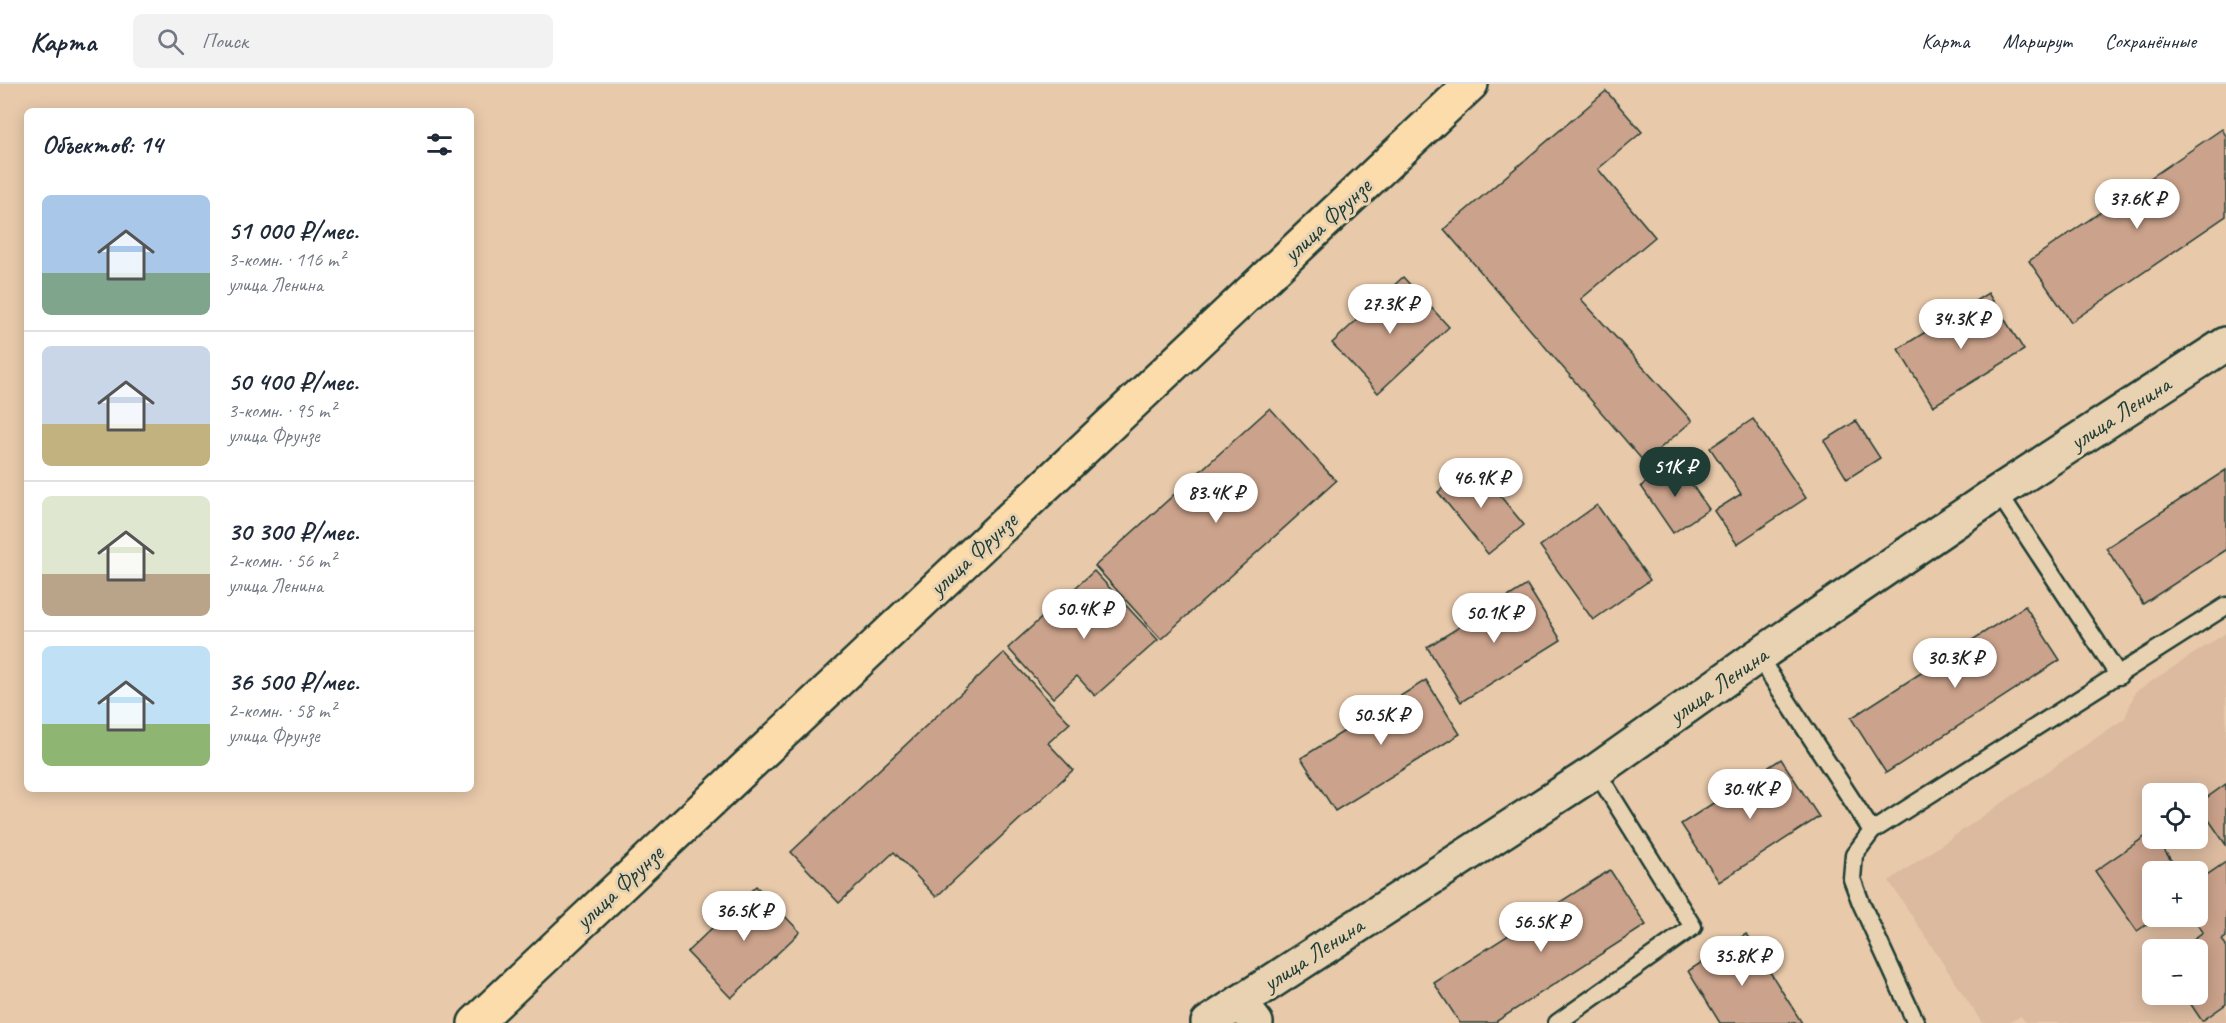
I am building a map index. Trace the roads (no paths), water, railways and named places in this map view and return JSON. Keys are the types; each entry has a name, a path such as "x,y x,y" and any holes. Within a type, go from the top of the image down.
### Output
{"main road":[{"name":"улица Фрунзе","path":"475,1023 1471,84"}],"street":[{"name":"улица Ленина","path":"1208,1023 1248,1012 1758,656 1998,492 2226,344"}],"lane":[{"path":"1998,492 2119,676"},
{"path":"1916,1023 1852,879 1854,855 1872,831 2226,606"},
{"path":"1758,656 1872,831"},
{"path":"1557,1023 1693,927 1596,771"}]}
